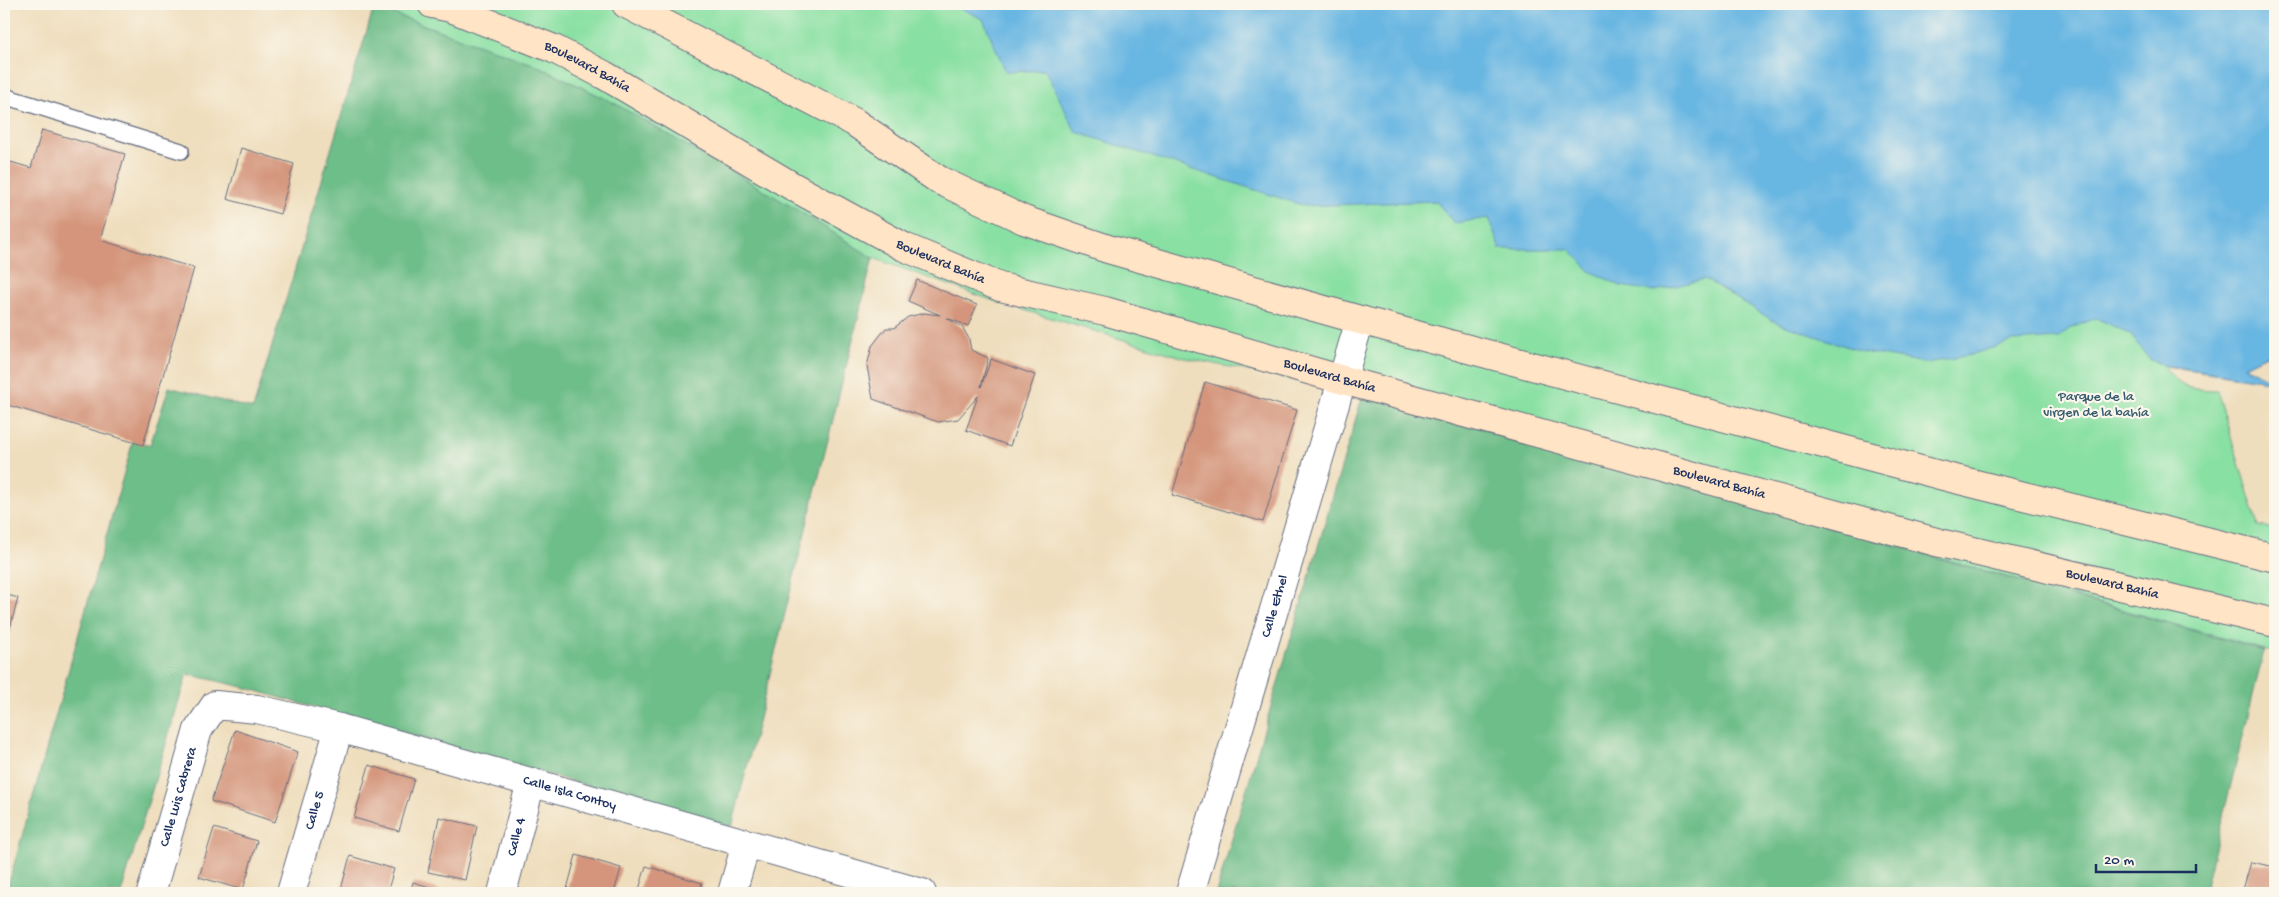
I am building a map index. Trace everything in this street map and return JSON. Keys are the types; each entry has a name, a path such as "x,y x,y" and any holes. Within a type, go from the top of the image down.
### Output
{"main road":[{"name":"Boulevard Bahía","path":"432,4 451,8 554,49 792,186 904,246 1000,287 1105,311 1343,380 1940,543 2275,624"},
{"path":"626,4 854,122 940,180 1024,220 1108,249 1360,320 1938,474 2275,558"}],"street":[{"name":"Calle Ethel","path":"1190,893 1360,320"},
{"name":"Calle Isla Contoy","path":"215,705 257,710 339,728 922,893"},
{"name":"Calle Luis Cabrera","path":"151,893 198,730 215,705"},
{"name":"Calle 5","path":"292,893 339,728"},
{"name":"Calle 4","path":"502,893 531,782"},
{"path":"732,893 746,844"}],"lane":[{"path":"4,96 181,151"}],"green space":[{"name":"Parque de la virgen de la bahía","path":"335,4 2275,4 2275,351 2244,366 2275,382 2164,366 2175,380 2186,387 2217,390 2258,526 2275,529 2275,653 1363,394 1185,358 997,302 873,258 799,211 614,103 538,66 374,7"},
{"path":"374,7 538,66 614,103 799,211 873,258 732,827 243,687 187,674 121,893 6,893 133,441 150,445 169,387 253,409"},
{"path":"1363,394 2264,651 2204,893 1216,893"}],"water":[{"path":"952,4 2275,4 2275,351 2244,366 2275,382 2163,365 2149,359 2130,334 2096,318 2069,329 2058,338 2013,341 1970,355 1926,363 1863,352 1777,323 1705,279 1655,291 1621,286 1590,271 1569,249 1500,249 1489,218 1454,223 1436,201 1305,206 1076,132 1045,70 1006,72 983,19"}],"building":[{"path":"42,130 125,154 100,240 194,268 143,445 4,404 4,294 6,287 4,286 4,160 31,168"},
{"path":"241,148 294,164 280,214 227,199"},
{"path":"917,280 977,305 968,326 947,318 963,328 969,339 971,350 988,358 981,387 991,359 1035,375 1010,446 966,430 978,396 958,419 938,422 873,399 867,366 872,346 886,328 894,328 908,317 924,313 940,315 908,301"},
{"path":"1205,382 1297,410 1263,522 1172,495"},
{"path":"4,594 18,598 7,640 4,639"},
{"path":"235,730 298,752 275,822 211,801"},
{"path":"369,765 414,779 399,831 354,818"},
{"path":"439,817 477,826 465,880 428,872"},
{"path":"214,828 257,841 243,890 199,877"},
{"path":"576,855 621,868 614,893 566,893"},
{"path":"350,856 394,869 387,893 340,893"},
{"path":"2251,862 2275,867 2275,893 2242,893"},
{"path":"646,866 702,883 699,893 638,893"},
{"path":"413,882 450,893 410,893"}]}
